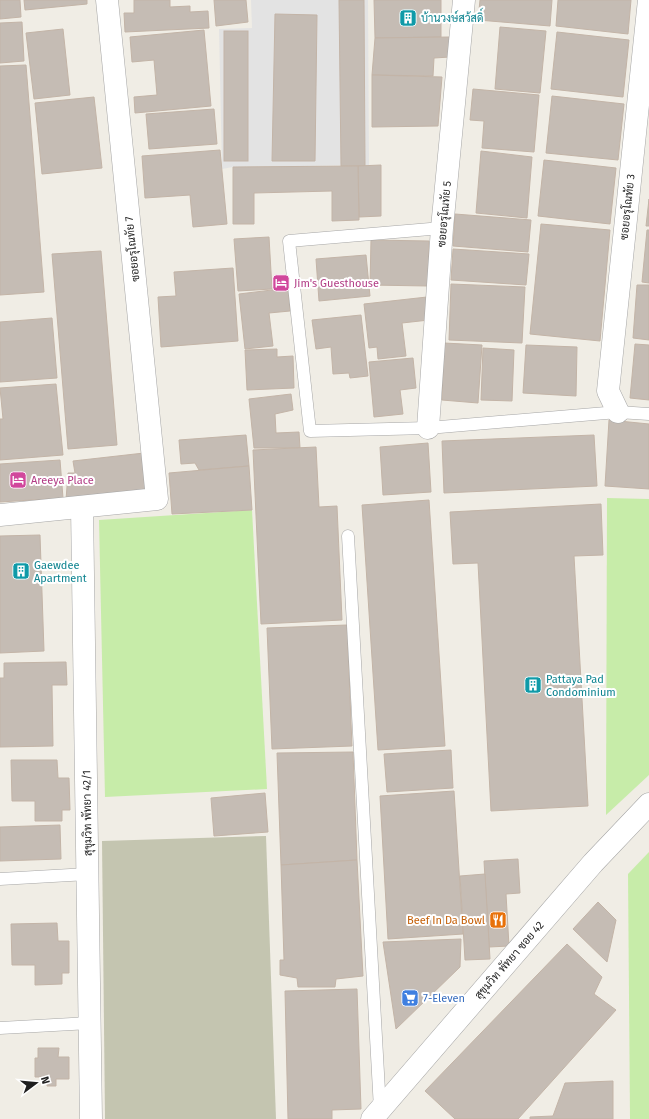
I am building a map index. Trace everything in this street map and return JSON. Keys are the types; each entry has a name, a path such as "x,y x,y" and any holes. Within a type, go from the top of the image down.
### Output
{"street":[{"name":"ซอยอรุโณทัย 7","path":"82,507 157,499 107,0"},
{"name":"ซอยอรุโณทัย 5","path":"428,428 442,228 464,0"},
{"name":"ซอยอรุโณทัย 3","path":"618,412 608,391 647,45 649,0"},
{"path":"0,515 82,507"},
{"name":"สุขุมวิท พัทยา 42/1","path":"82,507 91,1119"},
{"name":"สุขุมวิท พัทยา ซอย 42","path":"376,1114 593,862 649,804"}],"lane":[{"path":"442,228 289,241 310,432 428,428 618,412 649,414"},
{"path":"348,536 376,1114"},
{"path":"0,879 88,874"},
{"path":"0,1028 90,1023"}],"shaded area":[{"path":"251,0 368,0 369,165 233,167 222,169 219,29 252,28"},
{"path":"266,836 276,1119 105,1119 102,841"}],"green space":[{"path":"607,498 649,499 649,775 606,815"},
{"path":"252,510 267,789 105,797 99,520"},
{"path":"649,852 649,1119 630,1119 628,874"}],"building":[{"path":"0,0 20,0 21,17 0,19"},
{"path":"24,0 87,0 87,4 25,10"},
{"path":"134,0 170,0 170,7 190,6 190,12 208,11 209,28 125,32 124,13 134,13"},
{"path":"214,0 246,0 248,22 216,26"},
{"path":"339,0 364,0 365,166 341,166"},
{"name":"บ้านวงษ์สว้สดิ์","path":"374,0 441,0 441,37 375,38"},
{"path":"480,0 552,0 550,26 478,20"},
{"path":"558,0 631,0 628,34 556,26"},
{"path":"275,14 317,15 315,161 272,161"},
{"path":"22,22 24,61 0,63 0,23"},
{"path":"500,27 546,31 540,93 495,89"},
{"path":"63,29 70,95 34,99 26,33"},
{"path":"204,30 211,106 135,113 134,97 157,95 154,60 132,62 130,37"},
{"path":"224,31 248,31 248,161 224,161"},
{"path":"557,32 629,40 623,97 551,89"},
{"path":"450,37 450,57 434,58 433,76 372,75 375,38"},
{"path":"26,65 44,292 0,295 0,66"},
{"path":"372,75 442,77 438,126 372,127"},
{"path":"473,89 539,95 534,152 482,148 484,121 470,120"},
{"path":"552,96 624,104 618,160 546,153"},
{"path":"94,97 102,168 42,174 35,103"},
{"path":"214,109 217,144 149,149 146,114"},
{"path":"220,150 227,224 193,227 190,195 145,198 142,156"},
{"path":"481,151 532,157 527,218 476,213"},
{"path":"544,160 616,168 610,224 538,216"},
{"path":"381,165 381,216 359,217 358,166"},
{"path":"358,166 359,220 332,221 332,191 254,193 254,224 233,224 233,167"},
{"path":"649,199 649,226 646,226"},
{"path":"455,214 531,220 528,252 453,246"},
{"path":"541,224 610,230 600,341 530,334"},
{"path":"647,230 649,230 649,283 642,282"},
{"path":"269,237 272,289 238,291 234,239"},
{"path":"371,240 429,241 428,286 370,285"},
{"path":"453,249 529,254 526,285 451,280"},
{"path":"101,251 117,445 68,449 52,254"},
{"path":"366,255 370,296 319,301 316,259"},
{"path":"233,268 238,341 161,347 158,297 176,296 174,272"},
{"path":"451,284 525,287 522,343 449,340"},
{"path":"637,285 649,285 649,340 633,338"},
{"path":"288,288 290,311 269,313 273,346 245,349 239,294"},
{"path":"427,297 429,320 402,323 406,356 378,359 377,347 369,348 364,304"},
{"path":"361,315 368,376 350,378 349,373 333,374 331,347 316,349 312,320"},
{"path":"52,318 57,378 0,382 0,322"},
{"path":"444,343 482,345 478,403 442,400"},
{"path":"635,344 649,345 649,400 630,398"},
{"path":"526,345 577,347 576,396 523,393"},
{"path":"483,348 514,350 512,401 481,400"},
{"path":"277,349 277,357 293,356 294,388 247,390 245,350"},
{"path":"413,358 416,388 400,390 403,414 374,417 369,362"},
{"path":"56,384 63,455 0,460 0,419 3,419 0,388"},
{"path":"291,394 293,410 275,414 276,433 299,432 300,448 254,448 249,399"},
{"path":"609,420 649,424 649,489 605,486"},
{"path":"246,435 249,466 199,470 195,463 181,464 179,440"},
{"path":"594,435 597,486 444,493 442,441"},
{"path":"428,443 431,492 383,495 380,447"},
{"path":"316,447 319,507 337,506 342,620 261,624 253,450"},
{"path":"144,453 147,492 66,500 68,473 75,473 73,461"},
{"path":"60,460 63,498 0,502 0,464"},
{"path":"249,466 252,510 172,514 169,473"},
{"path":"429,500 445,746 378,750 362,505"},
{"name":"Pattaya Pad Condominium","path":"601,504 603,555 574,556 588,806 491,811 478,563 453,564 450,512"},
{"name":"Gaewdee Apartment","path":"40,535 44,651 0,653 0,536"},
{"path":"347,625 352,746 272,749 267,628"},
{"path":"66,662 67,685 52,685 53,746 0,747 0,678 4,678 4,663"},
{"path":"451,750 453,788 387,792 384,754"},
{"path":"353,752 357,860 281,865 277,753"},
{"path":"11,760 57,760 58,778 69,778 70,810 62,810 62,821 35,821 35,801 12,801"},
{"path":"454,791 463,934 388,939 380,796"},
{"path":"265,793 268,832 214,836 211,798"},
{"path":"60,825 61,859 0,861 0,827"},
{"name":"Beef In Da Bowl","path":"518,859 520,893 506,894 509,946 489,947 484,861"},
{"path":"357,860 363,976 336,979 335,987 298,987 297,978 280,975 280,960 284,960 281,865"},
{"path":"485,874 490,959 465,960 460,876"},
{"path":"598,902 616,920 607,962 573,929"},
{"path":"57,923 58,941 69,941 69,973 62,973 62,984 35,985 35,965 12,965 11,924"},
{"name":"7-Eleven","path":"461,939 460,967 396,1029 383,942"},
{"path":"567,944 602,977 594,994 616,1010 518,1119 455,1119 425,1091"},
{"path":"357,989 361,1109 332,1110 332,1119 288,1119 285,991"},
{"path":"38,1048 59,1048 58,1057 69,1057 69,1079 56,1079 56,1086 47,1086 47,1081 41,1081 41,1077 35,1077 35,1058 38,1058"},
{"path":"613,1081 613,1119 530,1119 530,1117 553,1116 565,1083"}],"place":[{"name":"บ้านวงษ์สว้สดิ์","path":"408,18"},
{"name":"Jim's Guesthouse","path":"281,283"},
{"name":"Areeya Place","path":"18,480"},
{"name":"Gaewdee Apartment","path":"21,571"},
{"name":"Pattaya Pad Condominium","path":"533,685"},
{"name":"Beef In Da Bowl","path":"498,920"},
{"name":"7-Eleven","path":"410,998"}]}
